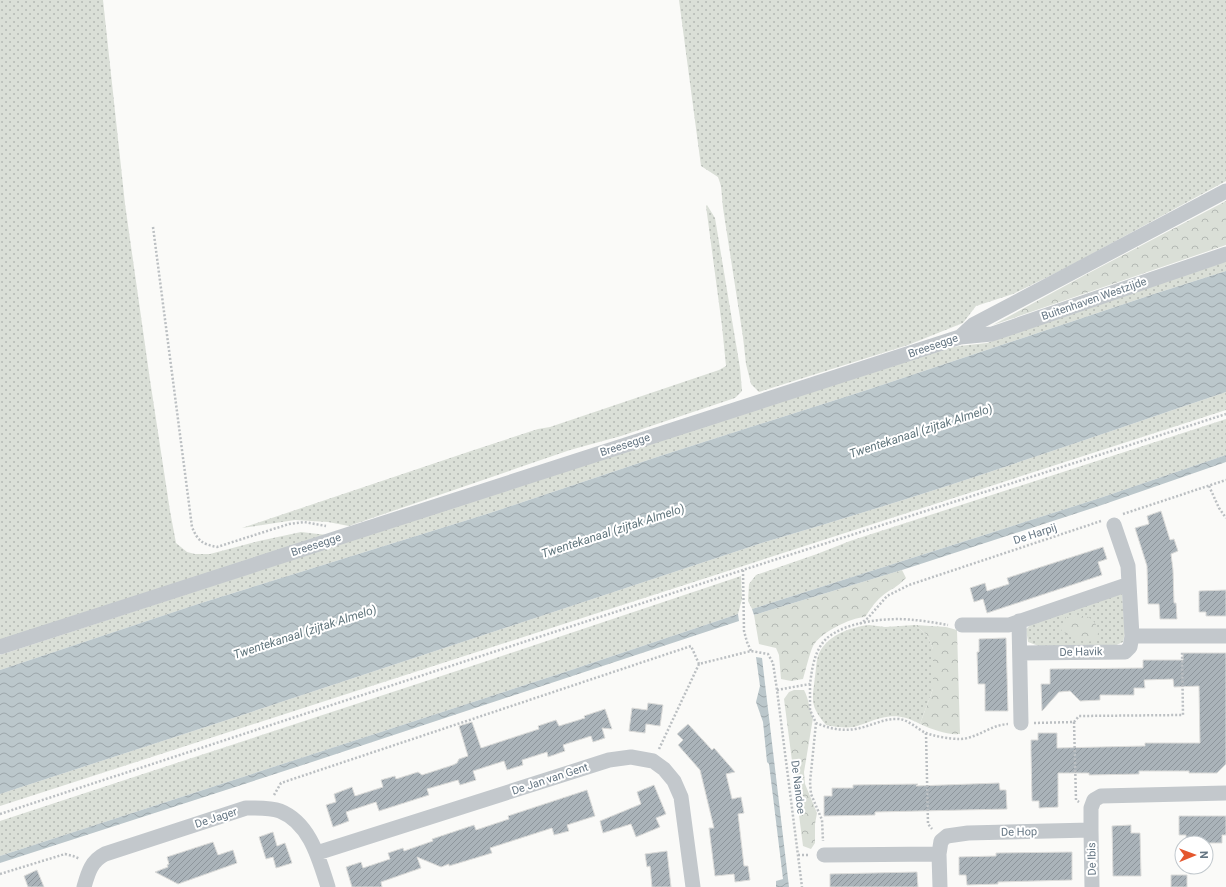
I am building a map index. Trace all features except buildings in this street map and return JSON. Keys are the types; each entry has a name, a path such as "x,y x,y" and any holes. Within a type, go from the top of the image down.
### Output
{"street":[{"name":"Breesegge","path":"0,647 960,337 973,325 1226,191"},
{"name":"Buitenhaven Westzijde","path":"960,337 992,334 1226,254"},
{"path":"1112,520 1128,566 1132,636 1226,636"},
{"path":"962,625 1009,625 1129,584"},
{"path":"1019,621 1021,723"},
{"name":"De Havik","path":"1020,653 1125,652 1130,648 1132,636"},
{"name":"De Jan van Gent","path":"317,853 609,760 630,756 653,761 664,769 674,781 681,797 693,887"},
{"path":"1091,830 1091,808 1094,800 1101,796 1226,793"},
{"name":"De Jager","path":"91,866 98,858 105,854 246,808 267,809 280,811 304,829 317,853 328,887"},
{"name":"De Hop","path":"824,855 940,847 948,836 968,833 1091,830"},
{"name":"De Ibis","path":"1091,830 1092,887"},
{"path":"940,847 940,887"},
{"path":"84,887 91,866"}],"path":[{"path":"153,227 192,527 196,537 206,545 217,547 289,524 304,522 327,526"},
{"path":"0,814 743,570 1226,414"},
{"name":"De Harpij","path":"860,624 868,618 886,596 909,585 1112,520 1226,480"},
{"path":"1209,486 1219,508 1226,518"},
{"path":"699,664 752,651 747,642 744,631 743,570"},
{"path":"824,855 822,820 811,794 810,782 816,723 810,710 810,684 812,666 818,652 826,640 840,630 854,625 880,620 913,620 949,625 962,625"},
{"path":"1091,808 1076,800 1074,722 1079,716 1183,715 1182,636"},
{"path":"267,809 281,783 288,780 690,646 699,664"},
{"name":"De Nandoe","path":"752,651 768,654 773,664 778,690 802,887"},
{"path":"653,761 699,664"},
{"path":"778,690 810,684"},
{"path":"816,723 828,728 846,730 861,728 888,720 900,719 926,733 959,739 972,737 995,726 1006,724 1074,722"},
{"path":"926,733 928,824 940,847"},
{"path":"0,874 65,854 73,856 91,866"}],"green space":[{"path":"0,0 103,0 125,204 150,380 176,543 187,552 195,554 210,554 301,532 327,535 0,642"},
{"path":"679,0 1226,0 1226,181 1066,268 1013,294 976,306 963,323 908,345 759,392 751,384 746,364 721,186 718,177 701,166"},
{"path":"1226,201 1226,245 993,325 1085,275"},
{"path":"707,205 715,218 740,368 742,391 735,398 621,436 570,450 349,526 328,522 295,520 242,528 538,429 550,427 719,370 726,366"},
{"path":"1226,258 1226,271 490,513 198,604 0,670 0,655 922,354 959,346 987,343 1096,302"},
{"path":"1226,392 1226,410 0,806 0,794 765,542 996,470"},
{"path":"1226,419 1226,455 1100,498 752,609 748,601 749,584 756,575 850,541"},
{"path":"902,570 906,578 900,584 884,594 865,617 852,620 836,627 817,641 813,646 803,679 791,681 781,679 779,655 776,648 759,644 754,615"},
{"path":"741,576 742,599 738,614 565,672 0,856 0,821"},
{"path":"1122,593 1125,633 1123,642 1112,647 1044,648 1028,642 1026,629 1035,620"},
{"path":"1085,616 1095,623 1098,634 1095,641 1077,639 1061,630 1066,617"},
{"path":"869,625 885,627 915,625 927,635 933,649 933,689 920,724 913,720 893,716 881,718 854,727 836,727 826,725 817,713 813,703 813,692 817,661 821,649 832,638 846,630"},
{"path":"915,625 946,627 957,630 960,734 945,733 920,724 933,689 933,649 927,635"},
{"path":"794,690 804,690 813,718 804,772 805,784 817,813 815,824 815,843 811,849 803,846 784,699 789,692"}],"water":[{"name":"Twentekanaal (zijtak Almelo)","path":"1226,271 1226,392 996,470 765,542 0,794 0,670 198,604 490,513"},
{"path":"1226,455 1226,462 1099,506 902,570 754,615 752,609 1100,498"},
{"path":"738,614 739,621 0,863 0,856 565,672"},
{"path":"756,657 762,658 789,887 776,887 776,881 783,879 763,722 756,702 760,686"}]}
